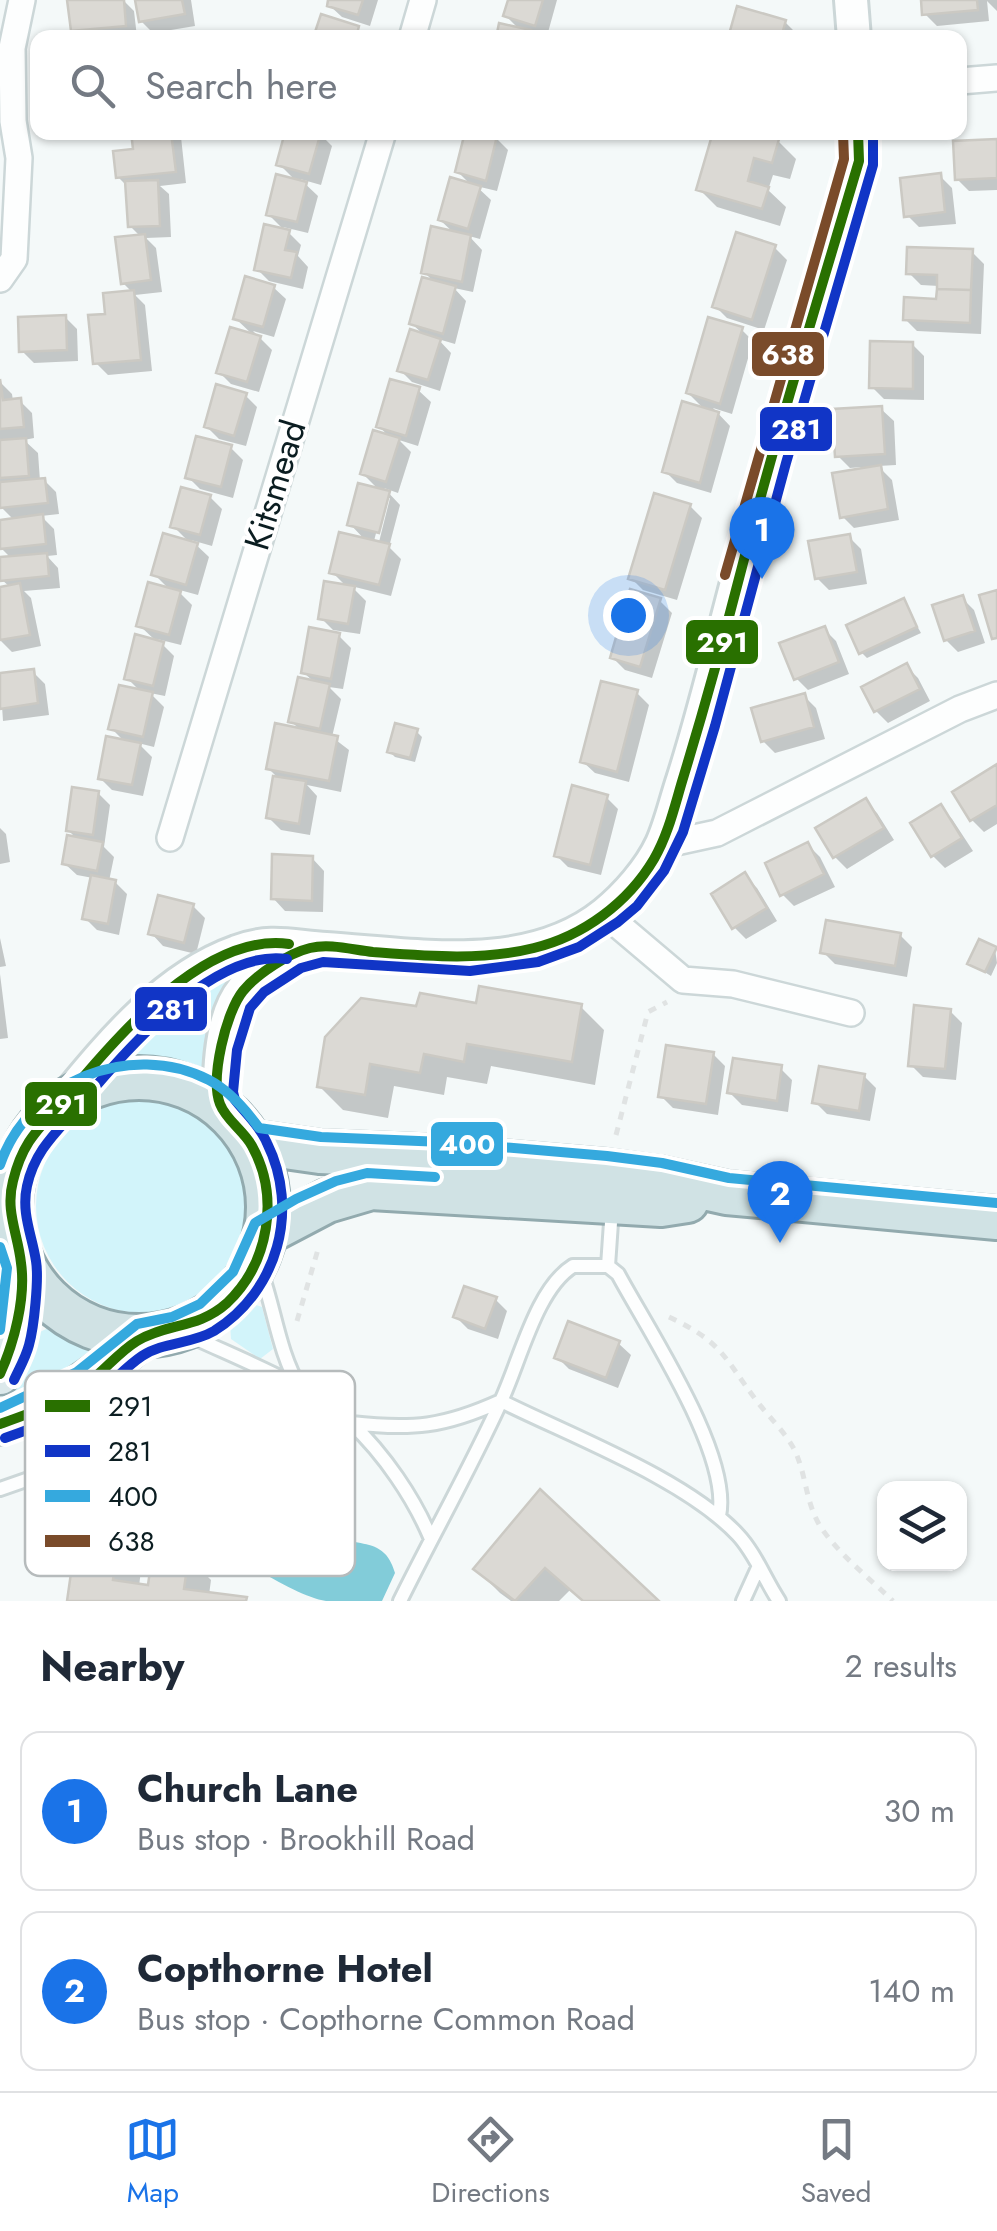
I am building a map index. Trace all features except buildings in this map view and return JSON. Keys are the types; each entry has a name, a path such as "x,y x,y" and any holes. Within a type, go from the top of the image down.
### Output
{"highway":[{"path":"158,1078 192,1089 220,1106 251,1142 264,1172 269,1204 262,1247 233,1297 209,1316 161,1334 112,1334 76,1321 50,1302 22,1265 5,1217 15,1168 34,1117 104,1085 158,1078"},
{"path":"251,1142 320,1152 442,1157 609,1187"},
{"path":"262,1247 327,1201 371,1188 609,1187 660,1178 727,1194 997,1218"}],"main road":[{"path":"0,1374 15,1340 22,1265"},
{"path":"106,1371 161,1334"},
{"path":"0,1424 25,1415"}],"street":[{"path":"0,278 14,259 19,158 6,122 12,48 22,0"},
{"path":"414,30 423,0"},
{"path":"851,0 853,30"},
{"path":"967,80 997,78"},
{"name":"Kitsmead","path":"170,838 381,140"},
{"path":"34,1117 118,1035 209,964 240,950 275,942 435,956 505,954 561,939 605,914 639,880 662,845 703,716 744,555 858,161 858,140"},
{"path":"662,845 717,833 960,709 997,695"},
{"path":"605,914 683,980 733,984 852,1013"},
{"path":"220,1106 219,1069 227,1026 243,990 310,948"},
{"path":"813,1004 818,978"}],"lane":[{"path":"608,1266 609,1187"},
{"path":"262,1247 290,1371"},
{"path":"400,1601 501,1402 544,1301 555,1281 573,1266 608,1266 618,1274 699,1423 717,1469 722,1502 719,1516"},
{"path":"161,1334 254,1371"},
{"path":"355,1422 412,1428 469,1416 501,1402 672,1485 719,1516 742,1539 778,1601"},
{"path":"355,1428 421,1513 431,1538"},
{"path":"0,1489 25,1480"},
{"path":"742,1601 758,1568"}],"path":[{"path":"609,1187 648,1012 678,996 683,980"},
{"path":"294,1332 323,1236"},
{"path":"644,1323 667,1316 706,1336 724,1354 793,1448 809,1505 823,1530 892,1601"}],"shaded area":[{"path":"232,965 239,973 213,1019 206,1072 135,1056 161,1014"},
{"path":"143,1099 184,1107 218,1131 242,1165 250,1206 242,1247 218,1281 184,1305 143,1313 102,1305 68,1281 44,1247 36,1206 44,1165 68,1131 102,1107"},
{"path":"250,1303 262,1307 273,1349 260,1359 231,1339 230,1323"},
{"path":"52,1326 92,1345 98,1361 79,1371 25,1371 25,1399 0,1412 0,1399 16,1379 36,1334"}],"water":[{"path":"355,1542 384,1553 395,1573 382,1601 326,1601 269,1576 355,1576"}],"transit line":[{"name":"638","path":"725,575 844,159 843,140"},
{"name":"291","path":"101,1371 137,1341 194,1322 227,1303 253,1269 261,1249 267,1208 261,1166 252,1146 226,1115 217,1093 221,1046 231,1014 243,991 256,978 293,954 318,947 454,956 494,955 552,943 603,916 631,890 654,859 671,818 699,723 769,465 859,161 858,140"},
{"name":"281","path":"124,1371 150,1351 214,1331 236,1314 268,1272 282,1221 277,1169 264,1137 233,1092 237,1050 250,1008 264,992 301,968 323,962 470,971 538,962 579,947 618,922 637,906 664,871 683,832 715,726 873,165 873,140"},
{"name":"291","path":"0,1374 14,1334 22,1277 11,1192 29,1142 112,1044 166,993 226,954 258,945 289,944"},
{"name":"281","path":"14,1380 28,1349 34,1315 37,1269 26,1196 42,1151 120,1058 172,1008 230,970 259,960 287,959"},
{"name":"400","path":"0,1165 14,1136 33,1111 58,1091 85,1076 116,1067 147,1065 178,1069 209,1080 237,1101 259,1128 321,1137 443,1142 607,1156 729,1178 997,1203"},
{"name":"400","path":"78,1371 137,1324 172,1317 200,1304 233,1272 255,1223 296,1199 336,1181 367,1173 435,1177"},
{"name":"400","path":"0,1247 7,1268 0,1330"},
{"name":"400","path":"0,1408 25,1396"},
{"name":"291","path":"0,1424 25,1414"},
{"name":"281","path":"5,1438 25,1431"}],"place":[{"name":"Church Lane","path":"762,579"},
{"name":"Copthorne Hotel","path":"780,1243"}]}
